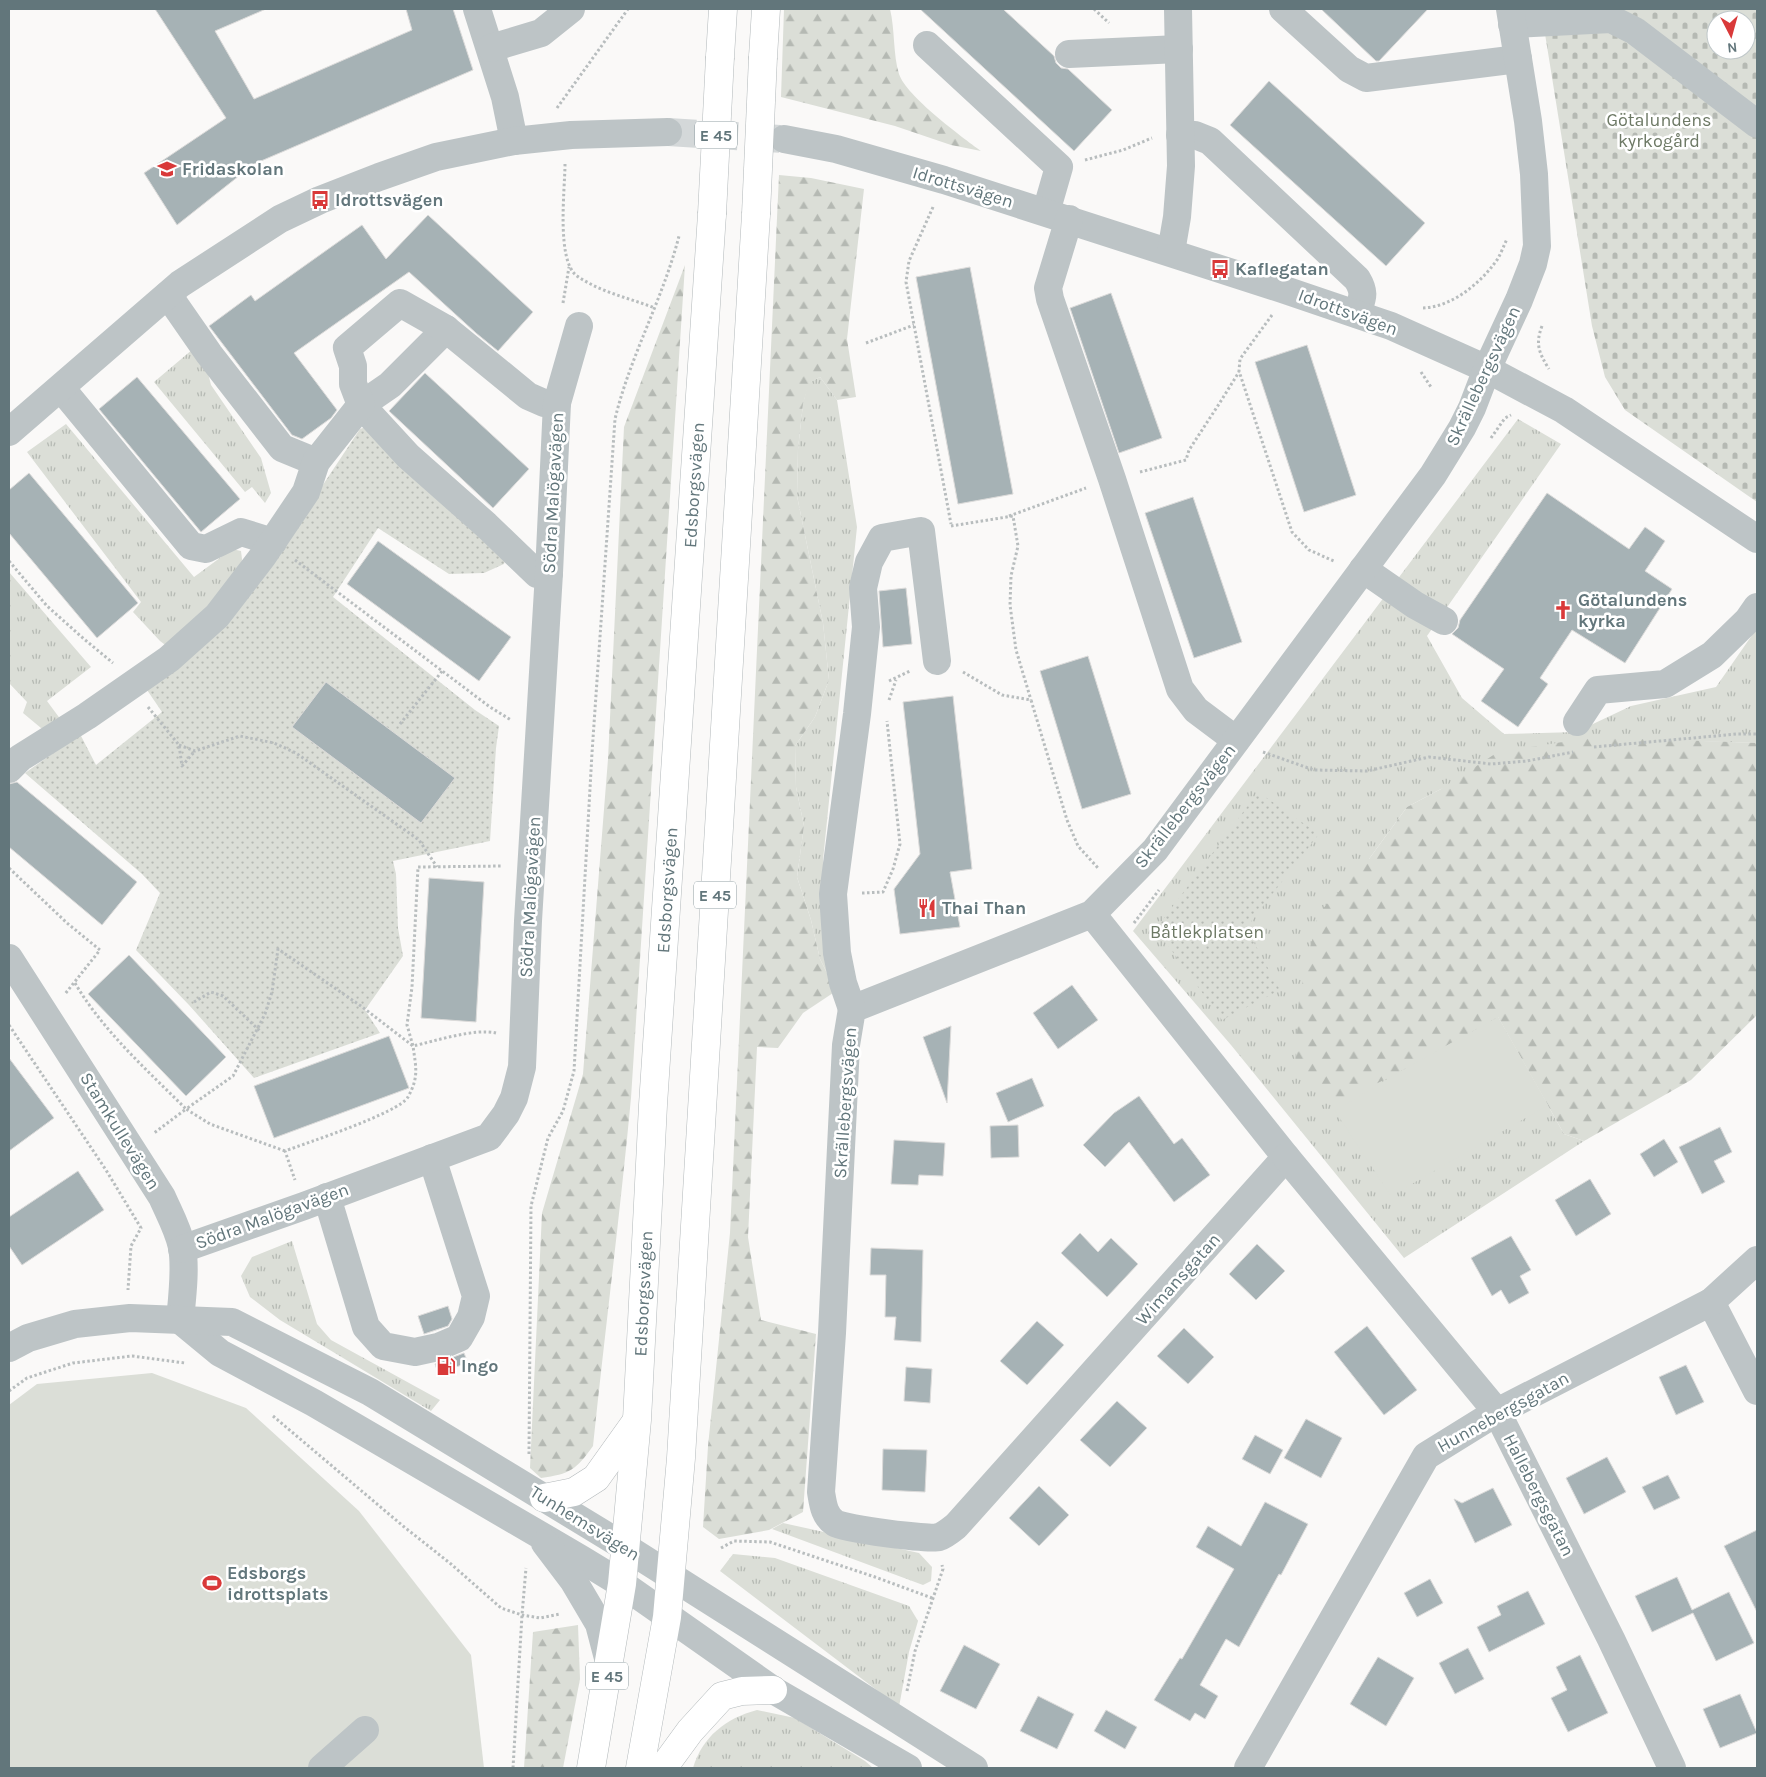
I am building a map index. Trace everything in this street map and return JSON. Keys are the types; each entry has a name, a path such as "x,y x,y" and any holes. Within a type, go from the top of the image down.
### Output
{"highway":[{"name":"Edsborgsvägen","path":"591,1768 622,1584 637,1420 653,1105 712,214 723,9"},
{"name":"E 45","path":"640,1768 667,1616 681,1458 756,214 766,9"},
{"path":"544,1498 574,1492 596,1478 637,1420"},
{"path":"663,1768 690,1731 722,1696 742,1691 773,1690"}],"street":[{"path":"478,9 506,97 514,141"},
{"path":"491,48 540,33 571,9"},
{"path":"1171,252 1177,216 1180,174 1178,9"},
{"path":"1283,9 1349,69 1366,78 1518,59"},
{"path":"1511,16 1611,19 1635,31 1757,124"},
{"name":"Skrällebergsvägen","path":"943,1550 896,1534 851,1528 835,1523 825,1512 821,1492 832,1332 846,1045 852,1009 1092,914 1155,850 1433,475 1472,408 1487,369 1519,300 1533,264 1537,246 1534,174 1511,16"},
{"path":"927,44 1059,167 1058,216 1048,288 1050,299 1112,478 1180,690 1196,710 1236,740"},
{"path":"1069,54 1179,49"},
{"path":"9,432 180,284 280,219 320,200 379,176 436,157 514,141 571,135 668,132"},
{"path":"1180,136 1195,135 1210,141 1357,279 1362,288 1363,296 1356,314"},
{"name":"Idrottsvägen","path":"784,139 836,149 944,180 1171,252 1391,326 1487,369 1564,410 1757,539"},
{"path":"168,295 209,354 282,448 316,462"},
{"path":"549,573 537,574 486,525 408,456 362,405 353,384 353,366 347,348 400,303 446,329 528,396 544,402 558,403"},
{"name":"Södra Malögavägen","path":"182,1249 316,1202 489,1137 506,1114 514,1098 522,1067 538,736 558,403 579,326"},
{"path":"9,769 20,758 132,686 169,659 217,616 273,542 306,492 316,462 362,405 390,384 446,329"},
{"path":"61,388 192,546 206,550 241,532 273,542"},
{"path":"852,1009 837,954 833,894 860,691 866,627 863,588 869,562 882,538 921,531 937,662"},
{"path":"1363,569 1408,600 1444,621"},
{"path":"1578,722 1598,690 1665,684 1712,655 1748,620 1757,607"},
{"path":"1092,914 1286,1157"},
{"name":"Stamkullevägen","path":"9,958 162,1197 176,1227 182,1249 183,1286 180,1320"},
{"name":"Hallebergsgatan","path":"1286,1157 1497,1412 1611,1639 1672,1768"},
{"name":"Wimansgatan","path":"943,1550 956,1526 1286,1157"},
{"path":"316,1202 366,1327 383,1346 415,1352 438,1347 459,1338 472,1318 476,1296 432,1158"},
{"name":"Hunnebergsgatan","path":"1248,1768 1426,1456 1497,1412 1711,1302 1757,1260"},
{"path":"1711,1302 1757,1391"},
{"name":"Tunhemsvägen","path":"9,1348 28,1338 75,1324 130,1318 232,1322 370,1392 625,1547 974,1768"},
{"name":"Tunhemsvägen","path":"180,1320 220,1353 314,1403 536,1532 622,1584 773,1690 908,1768"},
{"path":"536,1532 574,1580 599,1624 609,1662"},
{"path":"322,1768 365,1730"}],"path":[{"path":"555,111 628,9"},
{"path":"1059,167 1123,150 1154,137 1180,136"},
{"path":"566,156 564,251 569,267 576,275 615,295 655,308"},
{"path":"944,180 909,261 906,282 951,526"},
{"path":"529,1458 531,1206 548,1138 563,1111 574,1071 614,419 619,400 655,308 680,231"},
{"path":"1421,308 1429,308 1453,300 1472,287 1495,263 1509,235"},
{"path":"1282,289 1277,309 1240,359 1239,371 1292,532 1309,550 1363,569"},
{"path":"1544,320 1538,337 1538,346 1542,358 1550,371"},
{"path":"866,343 914,325"},
{"path":"921,531 1014,516 1018,546 1012,576 1010,605 1016,650 1067,820 1078,846 1117,889"},
{"path":"273,542 490,707 538,736"},
{"path":"9,561 47,606 119,668 178,745 182,766 195,751 240,736 274,742 296,753 419,840 437,867"},
{"path":"860,691 937,662 956,668 1002,695 1031,700"},
{"path":"400,724 443,670"},
{"path":"889,702 896,679"},
{"path":"833,894 883,892 893,869 900,844 887,719"},
{"path":"1591,748 1757,734"},
{"path":"178,745 195,751"},
{"path":"1262,752 1314,770 1367,771 1430,757 1491,764 1527,762 1582,750"},
{"path":"285,1151 382,1115 407,1100 417,1077 413,1046 407,1025 412,987 418,867 531,866"},
{"path":"9,868 67,923 100,950 46,1015"},
{"path":"1130,928 1160,888"},
{"path":"132,1150 233,1076 265,1014 272,992 278,949 361,1006 413,1046"},
{"path":"75,982 84,999 127,1050 186,1109 210,1124 285,1151 316,1202"},
{"path":"194,1002 211,992 223,996 260,1031"},
{"path":"9,1025 106,1170 141,1228 131,1246 128,1290 130,1318"},
{"path":"413,1046 464,1034 489,1032 523,1041"},
{"path":"9,1391 27,1378 73,1363 132,1356 181,1362 190,1365"},
{"path":"268,1412 501,1608 522,1615 540,1618 566,1613"},
{"path":"721,1548 734,1541 770,1542 932,1598"},
{"path":"943,1550 943,1569"},
{"path":"906,1698 915,1651 943,1569 943,1550"},
{"path":"513,1768 526,1567"}],"green space":[{"path":"784,9 890,9 897,67 904,83 923,104 981,151 951,145 895,126 781,97"},
{"name":"Götalundens kyrkogård","path":"1541,9 1757,9 1757,502 1625,410 1605,377 1592,326"},
{"path":"779,175 811,178 864,189 847,339 856,397 837,400 820,377 809,383 803,404 798,449 797,496 823,623 829,680 815,717 795,746 796,787 804,826 797,877 811,920 820,959 836,991 803,1013 778,1048 757,1047 748,1237 761,1320 816,1334 803,1512 769,1530 719,1539 703,1527 708,1446 730,1233"},
{"path":"685,265 631,1098 593,1446 582,1461 572,1470 559,1475 541,1478 530,1468 542,1213 583,1074 608,759 624,427"},
{"path":"193,349 208,373 211,385 261,458 271,493 265,503 252,487 245,492 154,382"},
{"path":"820,377 837,400 857,527 823,860 836,991 820,959 811,920 797,877 804,826 796,787 795,746 815,717 829,680 823,623 797,496 798,449 803,404 808,383"},
{"path":"1518,419 1561,444 1427,636 1462,698 1504,734 1576,732 1631,706 1716,687 1757,628 1757,743 1690,741 1441,789 1407,807 1369,859 1498,1017 1564,1134 1584,1141 1404,1258 1231,1045 1133,931"},
{"path":"66,424 194,577 232,549 241,551 241,571 216,604 168,647 133,612 141,602 27,452"},
{"path":"369,426 508,551 504,564 484,573 449,574 378,528 333,597 475,710 499,726 490,841 393,861 396,874 398,928 403,956 365,1010 380,1033 254,1078 189,1005 136,950 160,893 142,874 25,773 80,734 96,765 162,712 145,687 287,539 360,429"},
{"path":"9,572 91,667 47,701 61,720 55,728 41,728 23,713 27,702 9,683"},
{"path":"1595,737 1757,743 1757,1015 1691,1080 1584,1141 1564,1134 1498,1017 1392,1076 1339,1102 1295,1070 1299,997 1318,914 1369,859 1407,807 1441,789 1498,752"},
{"name":"Båtlekplatsen","path":"1258,792 1319,834 1246,928 1280,990 1222,1020 1156,929"},
{"path":"1498,1017 1548,1105 1391,1196 1335,1111 1392,1076"},
{"path":"292,1241 317,1324 331,1340 440,1400 431,1411 280,1320 250,1297 241,1276 252,1257"},
{"name":"Edsborgs idrottsplats","path":"152,1373 246,1408 359,1511 471,1655 484,1768 9,1768 9,1405 37,1384"},
{"path":"783,1523 919,1553 932,1567 931,1581 923,1585 772,1529"},
{"path":"733,1554 775,1558 909,1606 918,1621 909,1652 899,1707 720,1571"},
{"path":"578,1625 580,1679 563,1768 524,1768 533,1632"},
{"path":"757,1710 795,1718 865,1761 873,1768 693,1768 702,1747 717,1730 735,1718"}],"building":[{"path":"155,9 266,9 215,31 254,99 412,30 406,9 453,9 473,70 254,164 177,225 144,173 226,118"},
{"path":"920,9 1003,9 1054,56 1056,63 1061,68 1068,69 1112,110 1074,151"},
{"path":"1321,9 1428,9 1379,61 1376,61"},
{"path":"1269,81 1425,223 1386,266 1230,125"},
{"path":"428,215 533,312 498,351 409,272 294,353 337,410 331,418 302,439 292,435 209,326 251,295 255,301 362,225 386,259"},
{"path":"970,267 1013,494 958,504 916,277"},
{"path":"1111,293 1162,438 1119,453 1070,308"},
{"path":"1307,345 1356,495 1304,512 1255,362"},
{"path":"425,373 529,469 493,508 389,411"},
{"path":"137,377 240,499 201,532 99,409"},
{"path":"29,473 138,603 97,638 9,533 9,490"},
{"name":"Götalundens kyrka","path":"1547,493 1629,549 1645,527 1665,541 1645,571 1672,589 1625,663 1572,630 1540,678 1548,684 1518,727 1481,701 1504,669 1452,634 1458,628 1460,620"},
{"path":"1193,497 1242,642 1194,658 1145,513"},
{"path":"378,541 511,637 479,681 347,584"},
{"path":"906,588 912,644 883,647 879,591"},
{"path":"1088,656 1131,794 1082,809 1040,671"},
{"path":"326,682 455,778 421,823 292,727"},
{"path":"953,696 972,869 950,872 960,927 900,934 894,889 920,854 903,702"},
{"path":"17,782 137,882 102,925 9,847 9,784"},
{"path":"429,878 484,882 476,1022 421,1018"},
{"path":"129,955 226,1057 186,1096 88,994"},
{"path":"1072,985 1098,1020 1058,1049 1033,1013"},
{"path":"951,1026 947,1103 923,1037"},
{"path":"389,1036 409,1088 274,1138 254,1086"},
{"path":"9,1058 54,1118 9,1151"},
{"path":"1032,1078 1044,1106 1008,1122 996,1093"},
{"path":"1139,1096 1174,1144 1182,1138 1210,1175 1174,1202 1129,1142 1105,1167 1083,1145 1114,1113"},
{"path":"1018,1125 1019,1157 991,1158 990,1126"},
{"path":"1720,1127 1732,1152 1714,1161 1725,1182 1702,1194 1679,1147"},
{"path":"1664,1139 1678,1162 1654,1177 1640,1154"},
{"path":"894,1140 945,1143 943,1176 919,1175 918,1185 891,1184"},
{"path":"78,1171 104,1210 22,1265 9,1246 9,1217"},
{"path":"1590,1179 1611,1214 1576,1236 1555,1200"},
{"path":"1080,1233 1098,1252 1111,1238 1138,1264 1107,1297 1061,1253"},
{"path":"1511,1236 1531,1270 1520,1276 1529,1293 1509,1304 1501,1290 1492,1296 1471,1258"},
{"path":"1257,1244 1285,1271 1256,1300 1229,1274"},
{"path":"871,1248 923,1250 921,1342 894,1340 896,1317 885,1317 886,1275 870,1275"},
{"path":"448,1306 452,1319 448,1326 424,1334 418,1316"},
{"path":"1037,1321 1064,1345 1027,1385 1000,1361"},
{"path":"1367,1326 1417,1390 1384,1415 1334,1352"},
{"path":"1184,1328 1214,1357 1188,1384 1157,1356"},
{"path":"464,1353 468,1363 438,1373 435,1364"},
{"path":"1686,1365 1704,1402 1676,1415 1659,1377"},
{"path":"906,1367 932,1369 930,1403 904,1401"},
{"path":"1117,1401 1147,1428 1110,1467 1080,1440"},
{"path":"1306,1419 1342,1438 1321,1478 1284,1458"},
{"path":"1255,1435 1283,1450 1270,1474 1242,1459"},
{"path":"883,1449 927,1450 925,1492 882,1490"},
{"path":"1607,1457 1626,1492 1584,1514 1566,1478"},
{"path":"1668,1475 1680,1498 1654,1510 1642,1487"},
{"path":"1039,1486 1069,1515 1039,1546 1009,1518"},
{"path":"1493,1488 1512,1525 1475,1543 1454,1499 1462,1503"},
{"path":"1265,1502 1308,1524 1239,1647 1226,1639 1200,1685 1218,1696 1205,1719 1195,1713 1190,1721 1154,1700 1180,1658 1182,1659 1234,1569 1196,1547 1208,1526 1241,1546"},
{"path":"1757,1530 1757,1612 1724,1546"},
{"path":"1677,1577 1692,1610 1729,1592 1754,1643 1716,1661 1693,1613 1652,1632 1635,1596"},
{"path":"1430,1579 1443,1603 1417,1617 1404,1593"},
{"path":"1528,1591 1545,1624 1489,1652 1477,1627 1501,1615 1497,1606"},
{"path":"964,1645 1000,1664 976,1709 940,1691"},
{"path":"1468,1648 1484,1679 1455,1694 1439,1663"},
{"path":"1580,1655 1608,1713 1568,1732 1551,1698 1567,1690 1556,1667"},
{"path":"1378,1657 1414,1678 1386,1726 1350,1704"},
{"path":"1740,1694 1757,1733 1720,1748 1703,1709"},
{"path":"1038,1696 1074,1714 1057,1749 1020,1731"},
{"path":"1106,1710 1137,1727 1125,1749 1094,1731"}],"tunnel":[{"path":"668,132 782,139"}],"place":[{"name":"Fridaskolan","path":"167,169"},
{"name":"Idrottsvägen","path":"320,200"},
{"name":"Kaflegatan","path":"1220,269"},
{"name":"Götalundens kyrka","path":"1563,610"},
{"name":"Thai Than","path":"927,908"},
{"name":"Ingo","path":"446,1366"},
{"name":"Edsborgs idrottsplats","path":"212,1583"}]}
